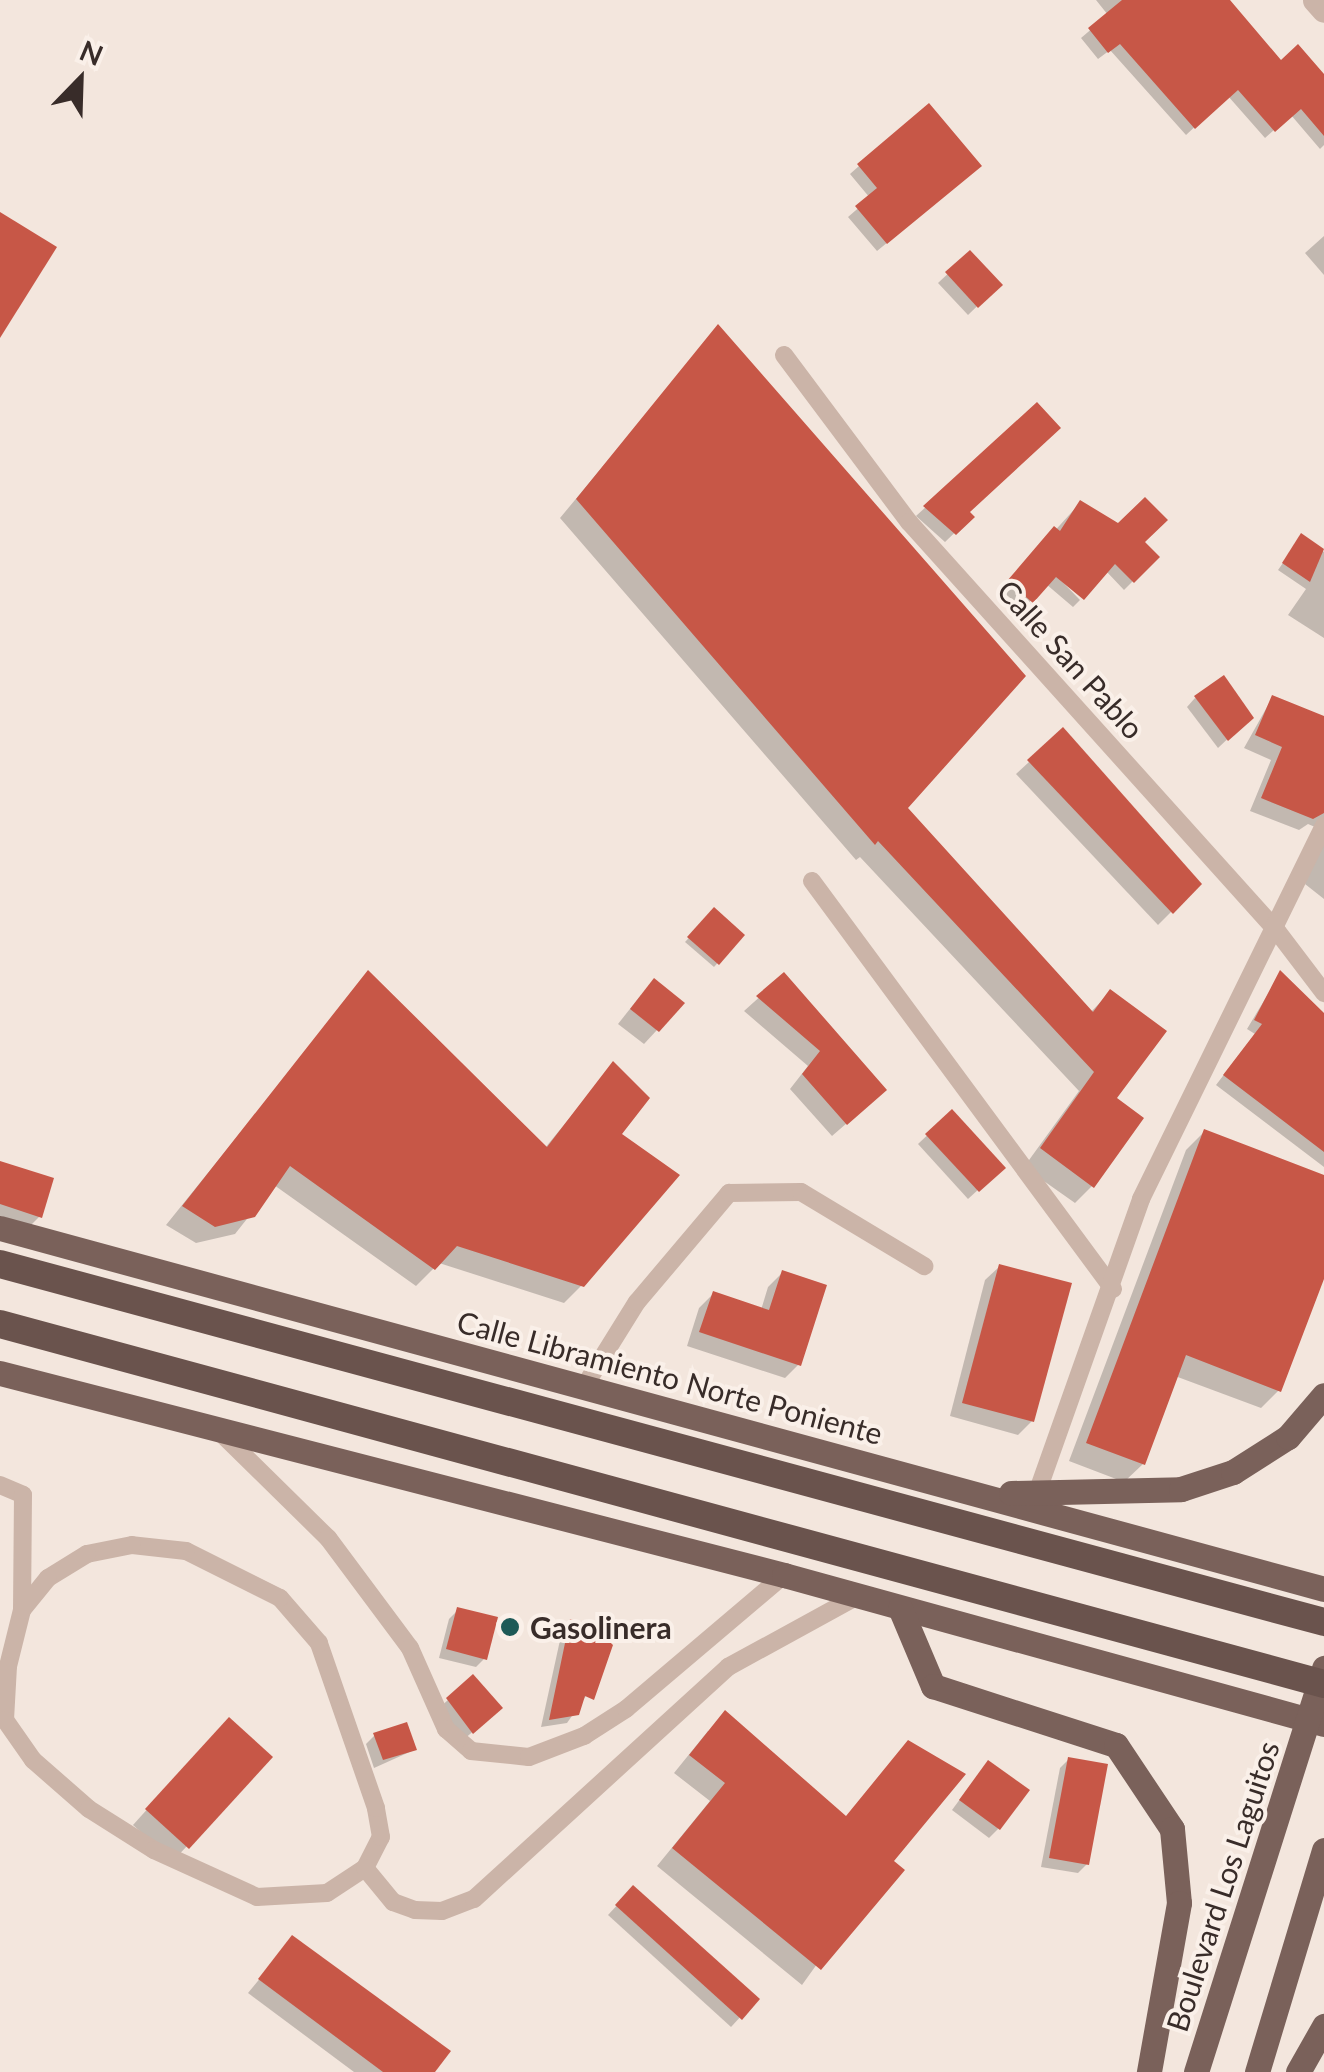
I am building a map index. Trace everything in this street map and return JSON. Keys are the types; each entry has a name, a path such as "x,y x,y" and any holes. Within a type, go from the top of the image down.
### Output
{"highway":[{"path":"0,1264 1324,1622"},
{"path":"0,1324 1324,1684"}],"main road":[{"name":"Calle Libramiento Norte Poniente","path":"0,1228 1324,1589"},
{"path":"0,1372 784,1575 1317,1722"},
{"path":"973,1494 1181,1489 1233,1472 1288,1437 1324,1396"},
{"path":"900,1608 933,1686 1116,1745 1172,1828 1180,1902 1150,2072"},
{"name":"Boulevard Los Laguitos","path":"1196,2072 1317,1722 1324,1668"},
{"path":"1257,2072 1324,1850"},
{"path":"1298,2072 1324,2026"}],"street":[{"path":"1315,0 1324,10"}],"lane":[{"name":"Calle San Pablo","path":"784,356 910,522 1277,931 1324,994"},
{"path":"1037,1493 1114,1289 1149,1182 1228,1014 1277,931 1324,824"},
{"path":"812,881 1114,1289"},
{"path":"584,1387 637,1302 729,1192 800,1192 924,1266"},
{"path":"216,1427 328,1538 410,1648 446,1729 471,1751 529,1757 584,1736 626,1709 784,1575"},
{"path":"0,1485 22,1495 22,1610 8,1666 5,1720 33,1760 89,1809 202,1876 256,1898 327,1893 365,1868 381,1838 376,1808 319,1643 280,1598 186,1551 132,1545 87,1554 48,1578 22,1610"},
{"path":"365,1868 392,1902 414,1910 442,1911 474,1899 728,1666 856,1597"}],"building":[{"path":"1122,0 1230,0 1281,60 1298,44 1324,74 1324,136 1301,109 1275,132 1238,90 1195,129 1120,44 1108,53 1088,28"},
{"path":"929,103 982,166 887,244 855,206 877,188 857,164"},
{"path":"0,212 57,247 0,338"},
{"path":"970,250 1003,285 978,308 945,272"},
{"path":"718,324 1026,676 908,808 1093,1012 1110,989 1167,1031 1117,1098 1144,1118 1094,1188 1040,1148 1094,1072 878,841 875,845 576,499"},
{"path":"1037,402 1061,428 970,512 975,517 956,535 923,506"},
{"path":"1145,497 1168,520 1145,542 1160,557 1134,583 1115,564 1084,600 1056,577 1033,603 1007,581 1054,526 1060,531 1080,500 1118,523"},
{"path":"1301,533 1324,549 1310,582 1282,563"},
{"path":"1224,675 1254,718 1228,741 1194,696"},
{"path":"1272,695 1324,716 1324,813 1313,819 1261,798 1282,747 1255,735"},
{"path":"1063,727 1202,884 1173,914 1027,760"},
{"path":"714,907 745,935 719,965 687,937"},
{"path":"368,970 547,1147 613,1061 650,1098 622,1134 680,1175 584,1287 457,1246 435,1270 290,1166 255,1217 215,1227 182,1206"},
{"path":"1280,970 1324,1013 1324,1152 1223,1075 1262,1024 1254,1020"},
{"path":"784,972 887,1090 847,1125 802,1074 820,1051 756,996"},
{"path":"654,978 685,1003 659,1032 630,1009"},
{"path":"952,1109 1006,1168 979,1192 925,1134"},
{"path":"1204,1129 1324,1175 1324,1279 1281,1392 1186,1355 1145,1465 1086,1443"},
{"path":"0,1161 54,1178 42,1218 0,1204"},
{"path":"999,1264 1072,1283 1034,1422 962,1403"},
{"path":"782,1270 827,1285 801,1366 699,1332 713,1291 769,1310"},
{"path":"457,1607 498,1617 487,1660 446,1649"},
{"path":"570,1619 591,1624 613,1645 594,1700 585,1696 579,1715 549,1720"},
{"path":"473,1674 503,1708 473,1734 446,1698"},
{"path":"725,1710 846,1816 908,1740 966,1774 894,1861 905,1870 821,1970 672,1848 725,1783 689,1755"},
{"path":"229,1717 273,1757 189,1849 145,1809"},
{"path":"407,1722 417,1750 383,1760 373,1733"},
{"path":"1068,1757 1108,1764 1089,1865 1049,1858"},
{"path":"988,1760 1030,1790 1000,1830 959,1800"},
{"path":"633,1885 760,1999 742,2020 615,1905"},
{"path":"292,1935 451,2051 435,2072 383,2072 258,1979"}],"place":[{"name":"Gasolinera","path":"510,1627"}]}
